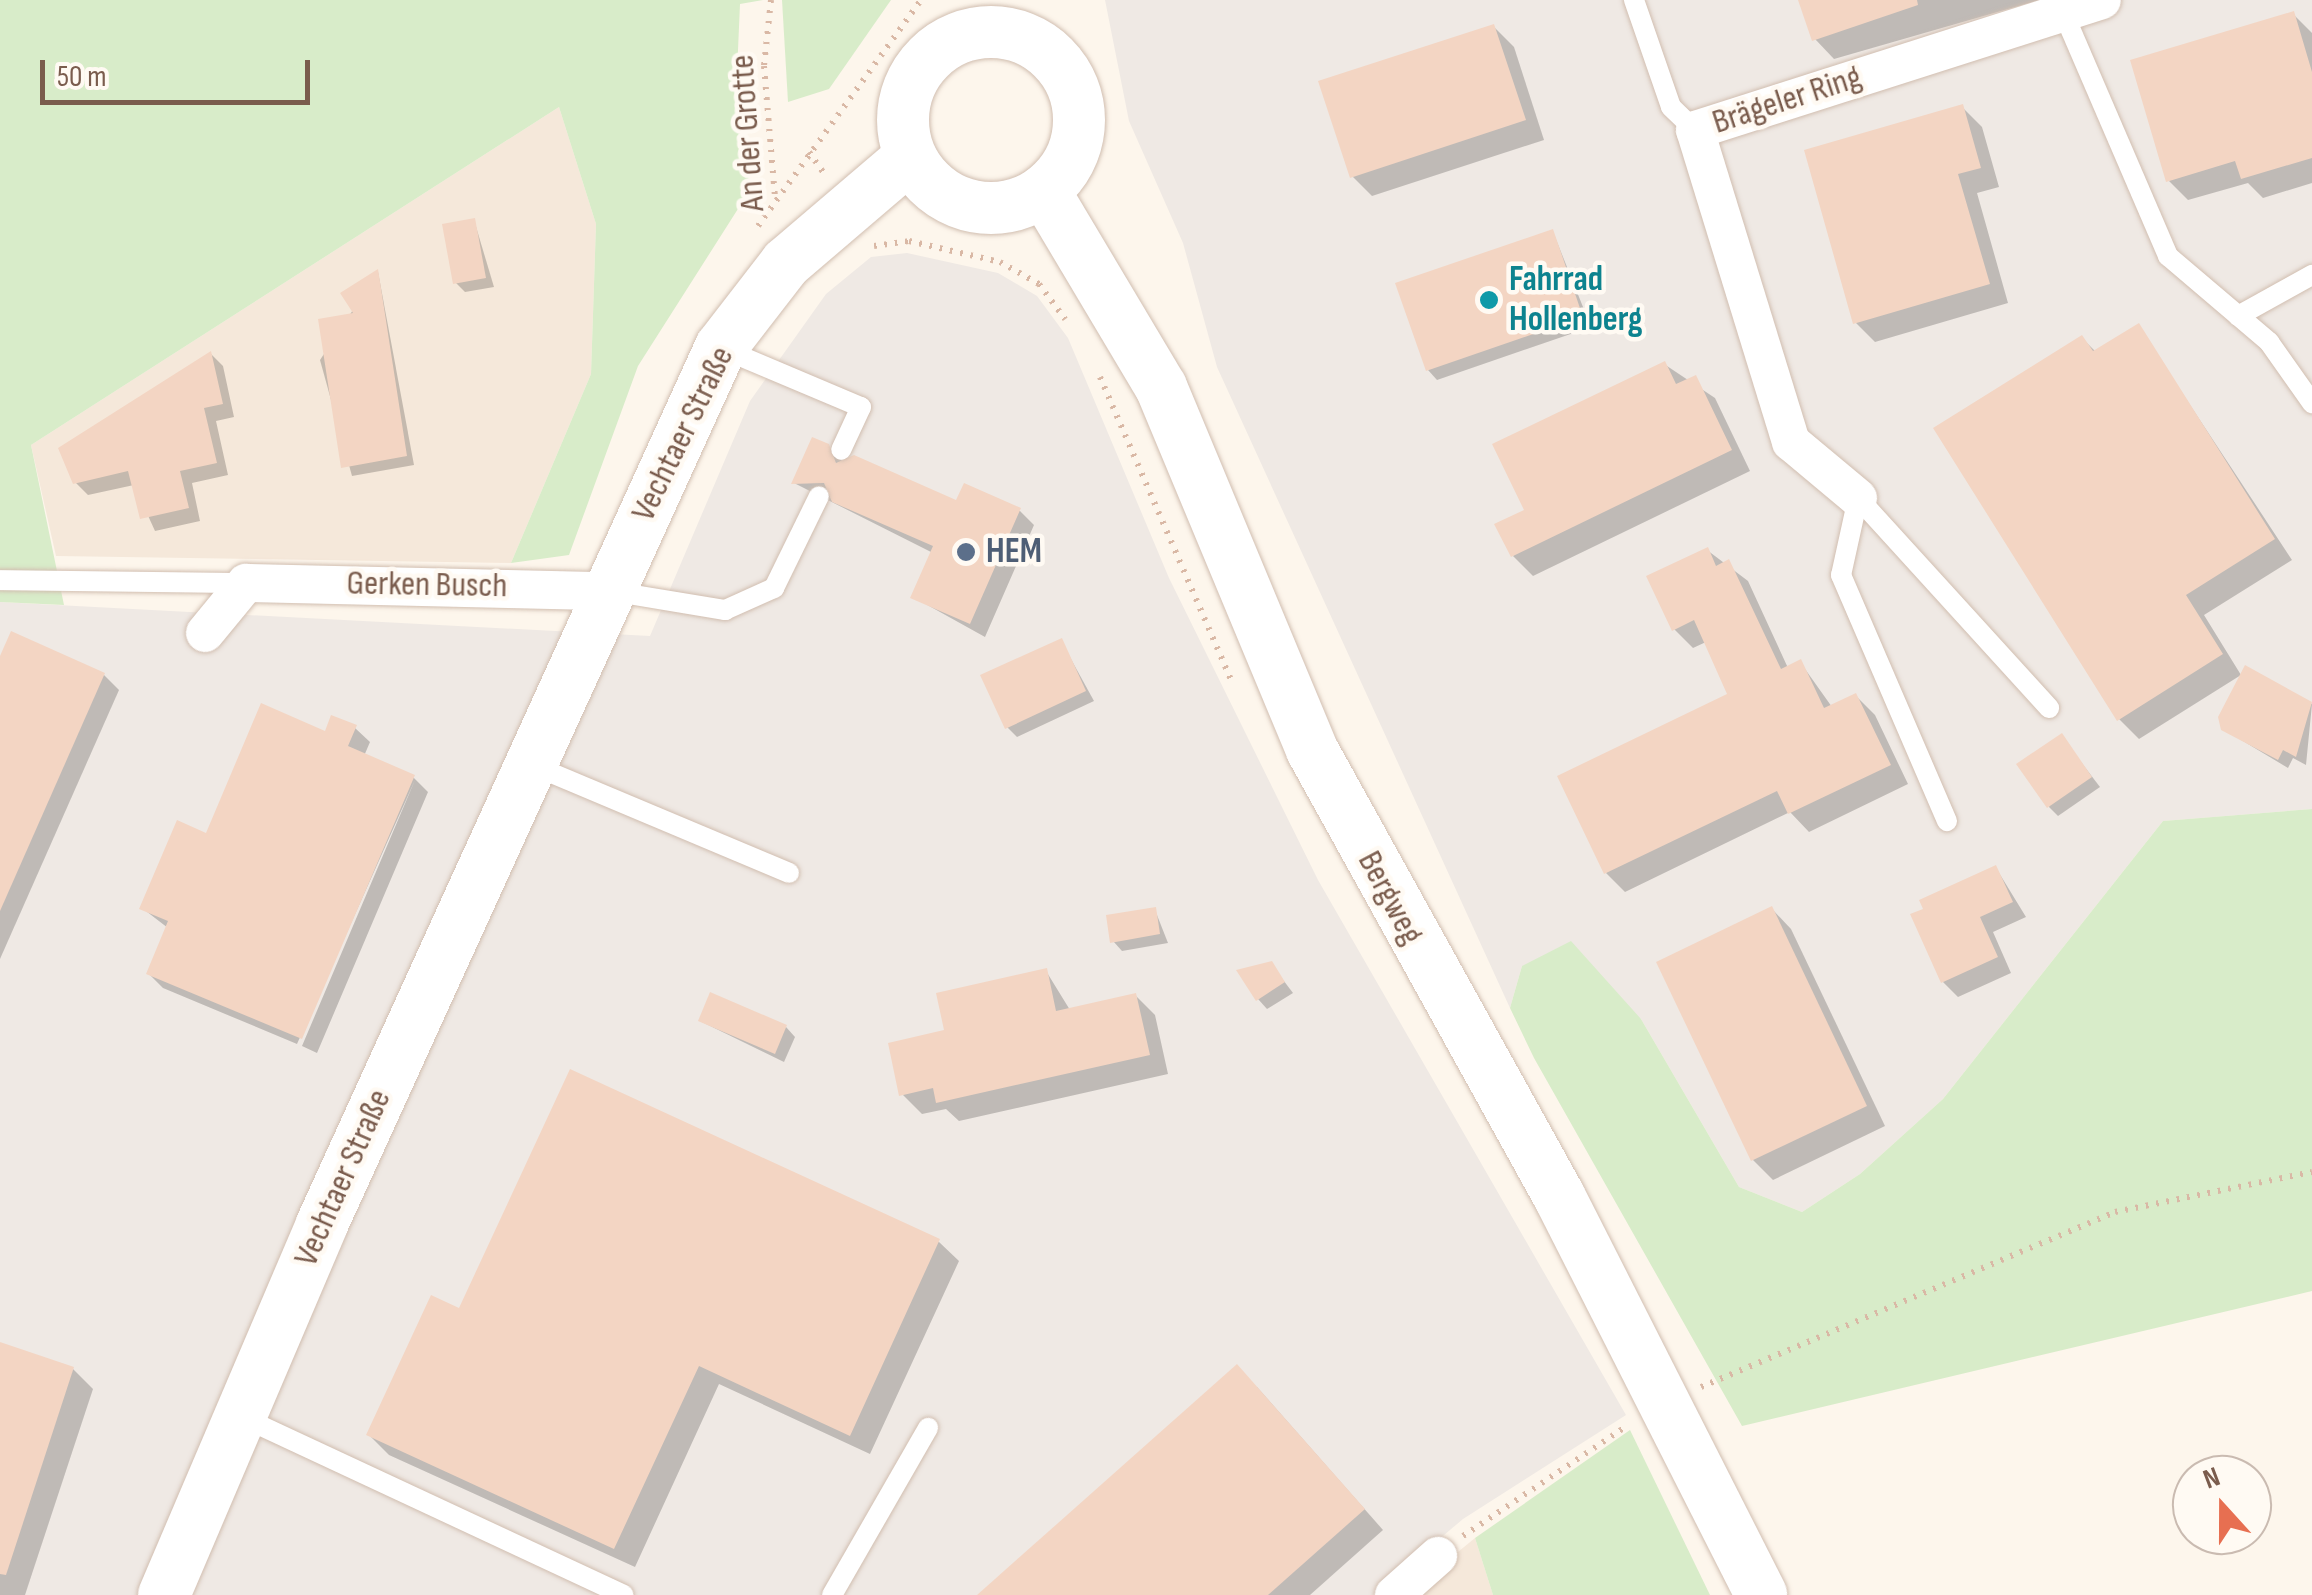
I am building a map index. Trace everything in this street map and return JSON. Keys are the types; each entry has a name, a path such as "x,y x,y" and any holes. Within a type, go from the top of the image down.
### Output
{"main road":[{"path":"1005,16 1051,54 1077,98 1074,150 1044,191 995,208 969,206 944,196 910,157 903,117 912,78 951,41 1005,16"},
{"name":"Vechtaer Straße","path":"164,1595 528,764 720,348 786,263 910,157"},
{"name":"Bergweg","path":"1044,191 1161,387 1321,767 1653,1410 1761,1595"}],"street":[{"name":"Brägeler Ring","path":"1858,498 1791,442 1695,130 2102,0"},
{"name":"Gerken Busch","path":"246,583 608,591"},
{"path":"205,633 246,583"},
{"path":"1394,1595 1438,1556"}],"lane":[{"path":"1634,0 1671,106 1695,130"},
{"path":"2063,12 2168,256 2269,342 2312,403"},
{"path":"2238,316 2312,275"},
{"path":"720,348 860,407 841,450"},
{"path":"608,591 725,610 774,588 819,496"},
{"path":"1858,498 2049,708"},
{"path":"1858,498 1841,575 1947,821"},
{"name":"Gerken Busch","path":"0,580 246,583"},
{"path":"528,764 789,874"},
{"path":"240,1416 624,1595"},
{"path":"832,1595 928,1428"}],"path":[{"name":"An der Grotte","path":"771,0 764,66 786,263"},
{"path":"874,246 910,242 1000,262 1040,284 1076,333"},
{"path":"1090,359 1097,372"},
{"path":"1438,1556 1653,1410 2114,1212 2312,1172"}],"shaded area":[{"path":"1105,0 2312,0 2312,809 2163,821 1943,1099 1860,1174 1802,1212 1739,1187 1641,1019 1522,966 1510,1008 1217,367 1183,243 1129,121"},
{"path":"559,107 596,224 591,374 511,563 56,556 31,445"},
{"path":"907,253 998,273 1037,296 1068,338 1169,578 1318,880 1626,1415 1463,1519 1373,1595 0,1595 0,602 650,636 750,401 826,294 871,257"},
{"path":"1475,1538 1493,1595 1409,1595 1442,1565"}],"green space":[{"path":"0,0 763,0 740,4 737,73 750,190 638,366 569,555 511,563 591,374 596,224 559,107 31,445 64,605 0,602"},
{"path":"782,0 891,0 829,89 788,102"},
{"path":"2312,809 2312,1291 1742,1426 1534,1058 1510,1008 1522,966 1571,941 1641,1019 1739,1187 1802,1212 1860,1174 1943,1099 2163,821"},
{"path":"1630,1430 1710,1595 1493,1595 1475,1538"}],"building":[{"path":"1798,0 1917,0 1918,5 1812,41"},
{"path":"2294,11 2312,72 2312,158 2241,179 2235,161 2166,182 2130,60"},
{"path":"1494,24 1526,120 1350,178 1318,81"},
{"path":"1963,104 1981,168 1958,174 1990,284 1853,324 1804,150"},
{"path":"475,218 486,278 453,284 442,224"},
{"name":"Fahrrad Hollenberg","path":"1553,229 1583,317 1426,371 1395,283"},
{"path":"378,269 407,456 341,468 318,319 353,313 340,293"},
{"path":"2139,323 2275,539 2186,595 2223,654 2117,721 1933,428 2082,335 2093,351"},
{"path":"211,351 223,404 204,408 217,463 180,471 189,508 140,519 128,471 73,484 58,448"},
{"path":"1665,361 1676,384 1696,375 1732,450 1511,557 1494,524 1524,510 1492,444"},
{"path":"812,437 829,444 836,463 854,455 956,500 964,483 1021,508 970,624 910,598 933,546 832,502 824,483 791,484"},
{"path":"1708,547 1716,566 1729,559 1781,669 1801,659 1824,708 1856,693 1891,765 1788,814 1777,791 1604,874 1557,776 1727,694 1694,620 1672,631 1646,576"},
{"path":"11,631 105,673 0,911 0,656"},
{"path":"1062,638 1086,691 1005,729 980,675"},
{"path":"2245,665 2312,702 2296,757 2283,750 2278,760 2221,730 2218,717"},
{"path":"261,703 325,731 331,715 357,725 348,746 415,775 302,1039 146,974 168,921 139,909 177,820 206,833"},
{"path":"2062,733 2092,777 2047,808 2016,764"},
{"path":"1996,865 2013,902 1980,917 1998,957 1941,983 1910,914 1923,909 1919,900"},
{"path":"1772,906 1867,1106 1751,1161 1656,962"},
{"path":"1156,907 1160,934 1110,943 1106,915"},
{"path":"1272,961 1285,982 1256,1001 1236,970"},
{"path":"1047,968 1056,1011 1136,993 1150,1055 936,1103 933,1088 899,1096 888,1043 944,1030 936,993"},
{"path":"710,992 787,1025 775,1054 698,1021"},
{"path":"570,1069 940,1239 850,1436 699,1366 614,1549 366,1435 431,1295 459,1308"},
{"path":"0,1342 74,1367 6,1575 0,1574"},
{"path":"1237,1364 1365,1509 1268,1595 977,1595"}],"place":[{"name":"Fahrrad Hollenberg","path":"1489,300"},
{"name":"HEM","path":"966,552"}]}
